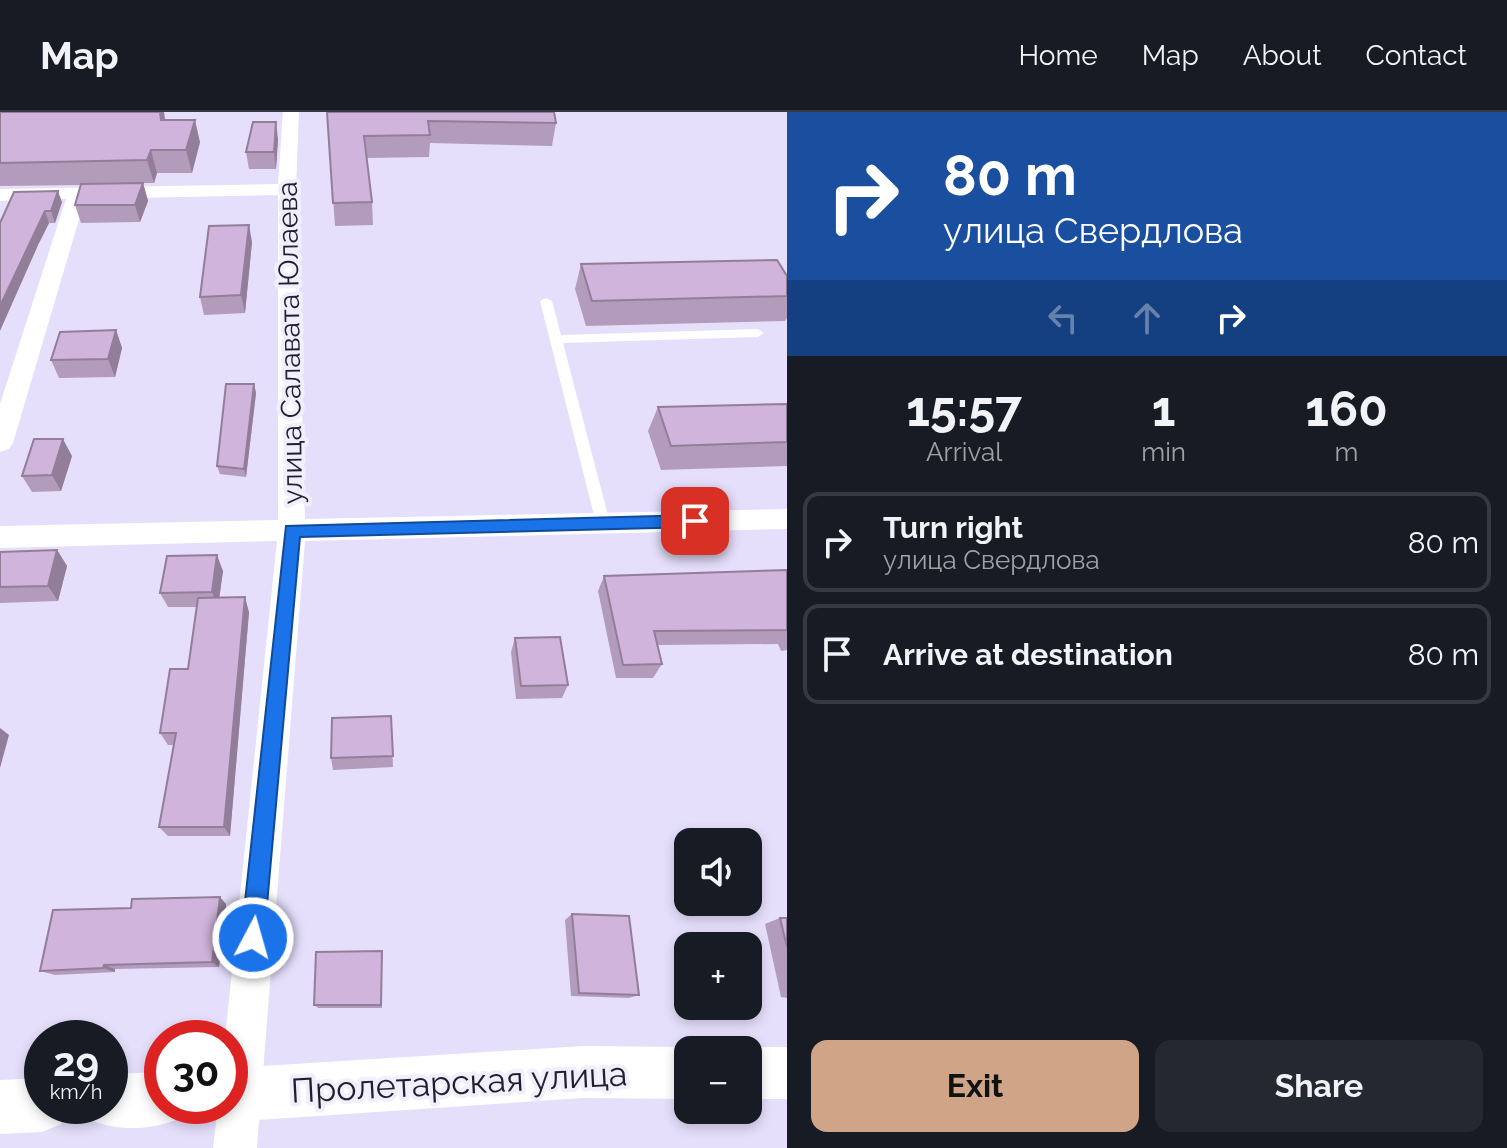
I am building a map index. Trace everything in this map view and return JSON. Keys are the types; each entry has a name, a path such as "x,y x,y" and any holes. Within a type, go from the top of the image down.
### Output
{"street":[{"name":"улица Салавата Юлаева","path":"242,1020 292,531 287,189 291,112"},
{"path":"0,195 287,189"},
{"path":"0,443 77,194"},
{"path":"0,537 787,519"},
{"name":"Пролетарская улица","path":"248,1094 583,1072 674,1073"},
{"path":"762,1073 787,1073"},
{"path":"0,1107 24,1106"},
{"name":"улица Салавата Юлаева","path":"235,1124 235,1148"}],"lane":[{"path":"546,301 603,523"},
{"path":"556,339 758,333"}],"building":[{"path":"0,112 160,112 161,120 195,120 186,150 151,150 147,160 0,163"},
{"path":"327,112 554,112 556,123 428,121 430,135 364,136 372,202 333,203"},
{"path":"253,122 276,122 274,152 246,152"},
{"path":"143,183 135,205 75,205 81,184"},
{"path":"58,191 51,211 45,211 0,306 0,223 14,192"},
{"path":"249,225 241,295 200,297 209,226"},
{"path":"777,260 787,276 787,296 592,301 581,264"},
{"path":"116,330 108,359 51,360 60,332"},
{"path":"226,384 254,384 244,469 217,466"},
{"path":"787,404 787,442 671,446 658,407"},
{"path":"34,439 63,439 52,475 22,476"},
{"path":"57,550 48,586 0,587 0,552"},
{"path":"217,555 212,592 160,593 167,556"},
{"path":"787,570 787,630 654,631 662,664 623,665 604,576"},
{"path":"245,597 224,827 159,827 176,733 160,733 170,669 188,669 198,598"},
{"path":"560,637 568,685 521,686 515,638"},
{"path":"391,716 393,756 331,758 332,718"},
{"path":"220,897 212,962 104,965 103,968 40,971 53,910 131,908 132,899"},
{"path":"572,914 629,916 639,995 579,993"},
{"path":"780,918 787,918 787,947"},
{"path":"382,951 381,1005 314,1005 316,952"}],"route":[{"path":"253,938 292,531 695,521"}]}
